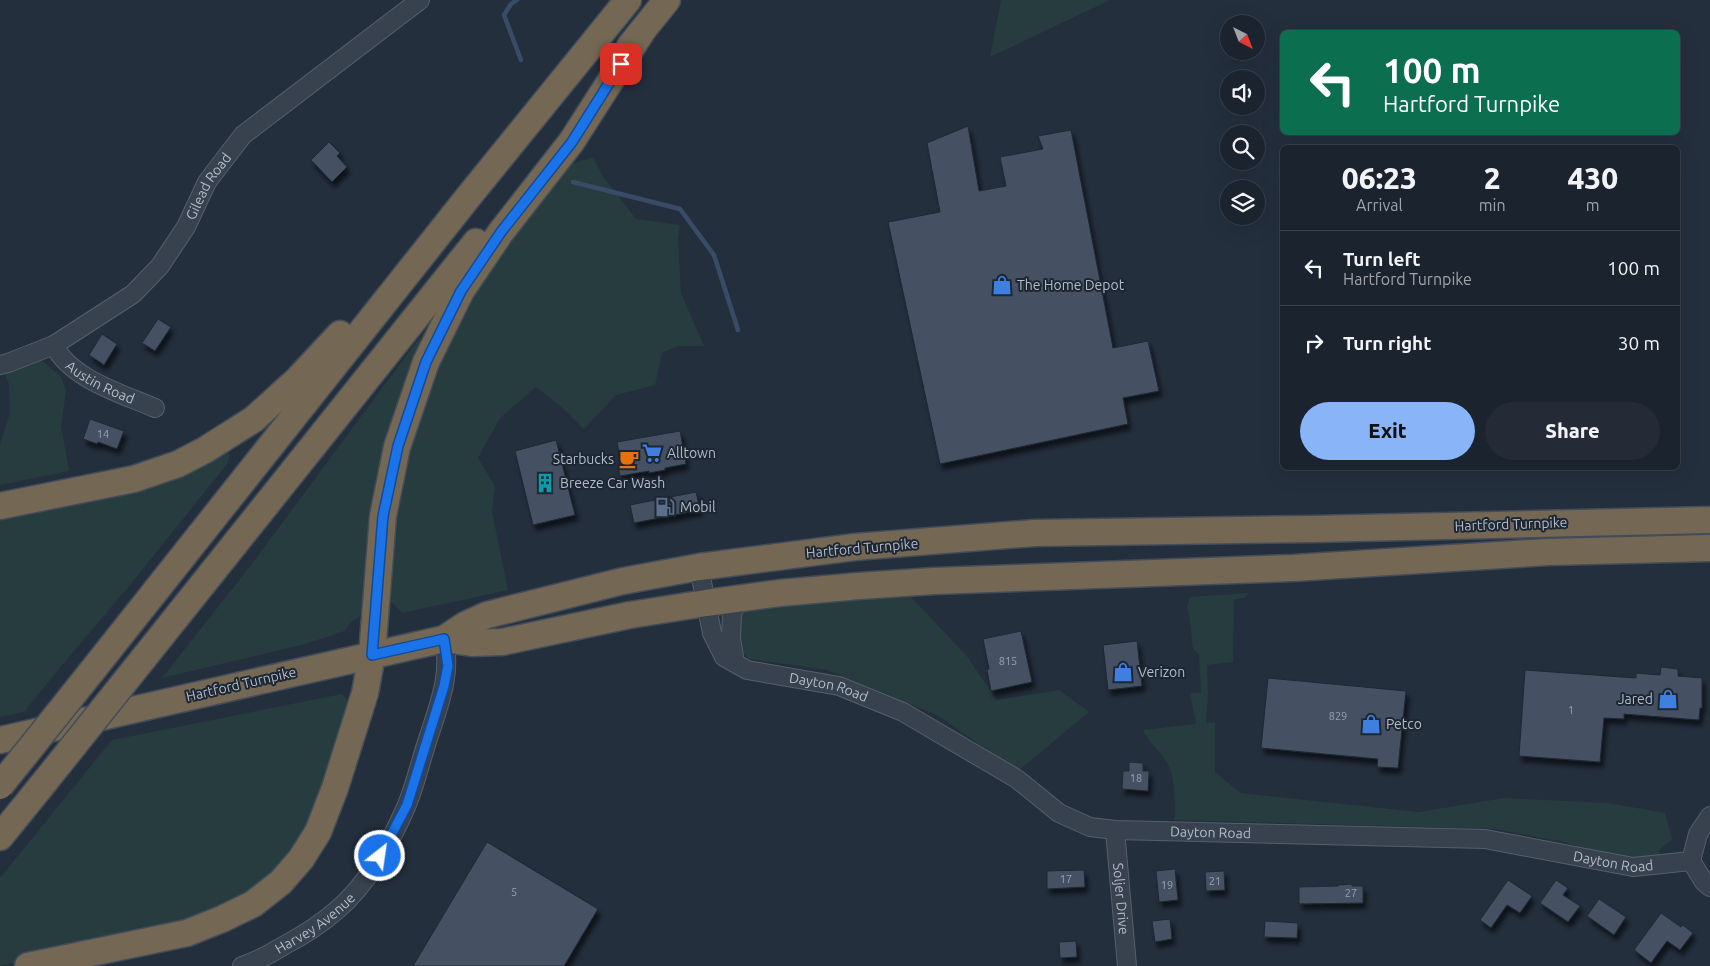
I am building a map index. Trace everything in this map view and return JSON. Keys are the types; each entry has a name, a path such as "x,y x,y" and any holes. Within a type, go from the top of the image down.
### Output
{"highway":[{"path":"0,786 469,196 628,0"},
{"path":"0,837 667,0"},
{"path":"28,966 188,933 222,920 253,904 280,882 301,859 318,832 336,788 365,693 372,655 383,516 398,446 426,362 461,291 501,232 572,142 641,33"},
{"path":"0,506 134,479 178,464 205,450 254,418 298,379 469,196"},
{"name":"Hartford Turnpike","path":"444,639 464,625 500,612 623,582 699,566 855,547 1035,533 1302,530 1710,520"},
{"path":"1302,530 1303,568"},
{"name":"Hartford Turnpike","path":"0,740 444,639 468,643 502,642 630,615 780,593 934,581 1303,568 1548,552 1710,548"}],"street":[{"name":"Gilead Road","path":"0,365 54,345 133,294 160,266 186,227 207,182 243,135 420,0"},
{"name":"Austin Road","path":"54,345 59,355 70,367 92,380 155,408"},
{"name":"Dayton Road","path":"699,566 712,633 724,657 747,670 839,686 903,712 1017,779 1058,813 1090,827 1116,830 1484,839 1633,867 1691,861"},
{"path":"735,663 731,638 732,614 738,598"},
{"name":"Harvey Avenue","path":"242,966 307,933 338,910 359,887 380,856 407,805 443,692 448,666 444,639"},
{"path":"1710,816 1698,834 1691,861 1704,882 1710,886"},
{"name":"Soljer Drive","path":"1116,830 1127,966"}],"green space":[{"path":"1001,0 1110,0 990,57"},
{"path":"593,157 602,175 636,219 680,225 678,239 681,293 704,346 678,346 662,353 655,385 616,395 584,429 563,408 536,387 500,418 478,458 495,487 492,512 508,590 402,613 390,600 386,582 394,516 414,421 441,352 491,265 566,166"},
{"path":"420,337 425,342 359,617 352,621 344,631 305,644 162,678 251,565"},
{"path":"39,358 61,377 66,391 61,426 69,471 0,485 0,444 10,413 9,384 4,371"},
{"path":"226,451 230,455 227,464 130,585 24,712 0,717 0,514"},
{"path":"1248,593 1244,598 1234,599 1233,662 1207,665 1206,723 1215,722 1215,772 1240,793 1419,812 1504,798 1608,803 1665,813 1672,839 1659,850 1661,860 1633,861 1560,841 1494,829 1175,820 1174,788 1171,772 1164,758 1143,730 1196,724 1190,693 1201,693 1199,654 1193,649 1187,607 1190,597"},
{"path":"910,596 966,655 997,700 1059,690 1089,712 1018,771 937,715 827,670 749,659 739,641 739,621 745,608"},
{"path":"342,694 348,701 349,707 315,807 294,848 269,876 224,907 182,927 0,966 0,878 112,740"}],"building":[{"name":"The Home Depot","path":"968,126 979,191 1006,186 1000,157 1043,149 1038,136 1071,130 1113,348 1148,341 1159,391 1123,398 1128,424 940,464 888,222 940,212 927,143"},
{"path":"329,142 340,153 337,156 347,167 332,182 311,160"},
{"path":"158,319 171,327 155,351 142,343"},
{"path":"102,334 117,344 104,365 89,355"},
{"path":"90,419 124,431 117,449 83,439"},
{"name":"Alltown","path":"680,431 686,464 649,473 649,471 620,476 618,465 621,464 617,442"},
{"name":"Breeze Car Wash","path":"556,440 575,515 533,525 515,451"},
{"path":"696,492 700,510 634,523 630,505"},
{"path":"1021,631 1032,682 991,691 983,639"},
{"name":"Verizon","path":"1137,641 1142,686 1108,690 1103,645"},
{"path":"1661,667 1678,669 1678,676 1702,678 1702,708 1700,708 1699,720 1624,714 1624,719 1604,718 1600,762 1519,756 1525,670 1636,678 1636,673 1660,675"},
{"path":"1268,678 1406,691 1398,768 1377,767 1378,759 1261,748"},
{"path":"1129,762 1143,763 1143,771 1149,771 1148,791 1122,789 1123,771 1129,771"},
{"path":"487,842 598,909 564,966 413,966"},
{"path":"1175,869 1178,900 1159,902 1156,871"},
{"path":"1084,870 1085,887 1047,889 1047,871"},
{"path":"1224,871 1225,890 1206,891 1205,872"},
{"path":"1508,880 1532,896 1520,913 1507,905 1491,928 1480,920"},
{"path":"1556,880 1568,888 1563,895 1580,906 1568,922 1540,903"},
{"path":"1352,884 1352,886 1363,886 1363,903 1299,904 1299,887"},
{"path":"1599,899 1626,917 1614,935 1587,916"},
{"path":"1661,913 1693,933 1680,950 1667,941 1651,963 1634,950"},
{"path":"1170,919 1172,939 1155,942 1152,921"},
{"path":"1265,921 1298,923 1297,938 1264,937"},
{"path":"1076,941 1077,957 1060,958 1059,942"}],"waterway":[{"path":"517,0 511,4 504,15 521,60"},
{"path":"573,182 680,209 714,255 738,330"}],"place":[{"name":"The Home Depot","path":"1002,285"},
{"name":"Alltown","path":"652,453"},
{"name":"Starbucks","path":"629,459"},
{"name":"Breeze Car Wash","path":"545,483"},
{"name":"Mobil","path":"665,507"},
{"name":"Verizon","path":"1123,672"},
{"name":"Jared","path":"1668,699"},
{"name":"Petco","path":"1371,724"}],"route":[{"path":"380,856 407,805 432,728 448,666 444,639 372,655 383,516 398,446 426,362 461,291 501,232 572,142 621,64"}]}
